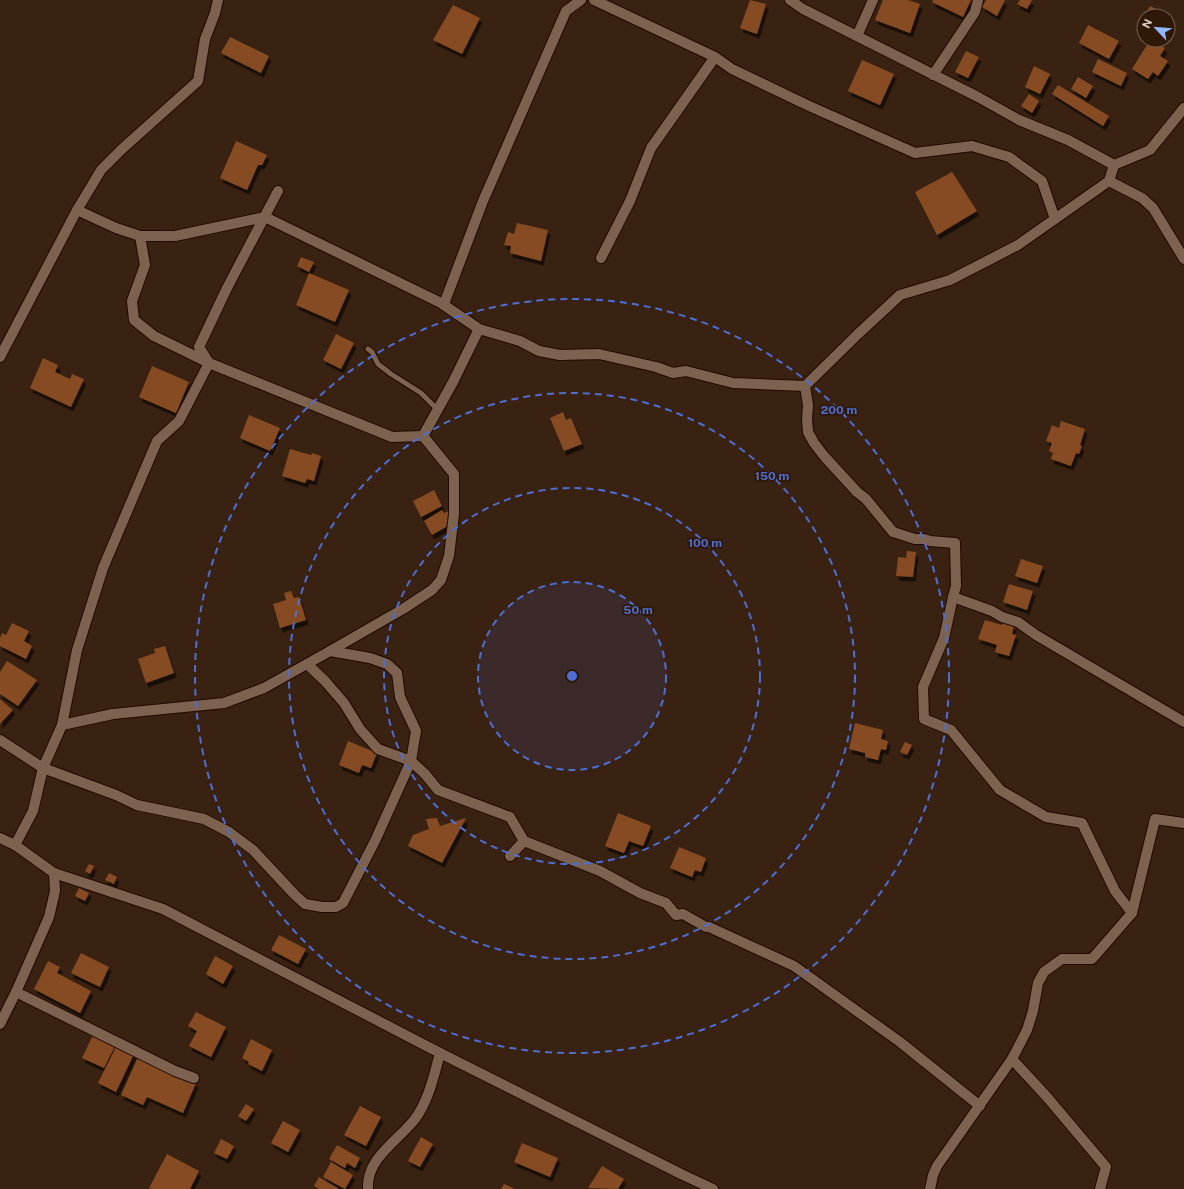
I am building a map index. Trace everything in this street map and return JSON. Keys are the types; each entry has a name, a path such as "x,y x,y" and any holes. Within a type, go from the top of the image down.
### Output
{"street":[{"path":"0,357 77,210 101,170 122,149 198,81 205,39 218,0"},
{"path":"444,304 483,201 566,11 580,0"},
{"path":"594,0 715,57 732,69 807,105 914,153 972,146 1009,157 1042,181 1055,219"},
{"path":"790,0 803,9 978,97 1019,120 1068,140 1114,165"},
{"path":"857,36 874,0"},
{"path":"933,75 975,12 978,0"},
{"path":"601,258 630,200 651,148 715,57"},
{"path":"1114,165 1150,150 1184,108"},
{"path":"77,210 116,228 140,236 175,236 265,217 444,304 479,329 520,341 540,351 560,355 599,354 656,367 673,373 686,371 746,385 805,386 852,339 900,295 950,280 1018,245 1109,181 1114,165"},
{"path":"1109,181 1148,202 1184,259"},
{"path":"209,362 199,347 227,288 278,191"},
{"path":"140,236 145,265 132,301 134,320 154,336 209,362 392,436 423,436"},
{"path":"423,436 453,382 479,329"},
{"path":"15,845 33,810 43,768 62,725 77,650 103,568 158,441 179,421 209,362"},
{"path":"805,386 808,404 806,419 808,432 814,443 857,492 866,499 893,532 915,539 955,544 956,586 944,638 923,686 924,719 951,730 1000,790 1046,817 1082,823 1115,891 1132,913"},
{"path":"62,725 113,714 224,703 264,688 403,609 432,590 441,580 449,556 454,514 454,474 423,436"},
{"path":"953,597 1018,622 1036,635 1184,722"},
{"path":"0,740 43,768 136,804 204,819 229,832 253,850 295,896 305,904 322,908 336,906 343,903 375,841 412,761 416,731 400,697 397,674 387,664 370,658 330,651"},
{"path":"307,664 325,681 344,703 360,729 378,749 412,761 438,790 510,818 524,842 600,871 640,893 666,903 676,915 683,914 706,927 794,966 900,1042 980,1106"},
{"path":"930,1189 933,1175 937,1166 1012,1060 1027,1030 1033,1011 1038,983 1044,972 1062,959 1092,959 1132,913 1155,819 1184,823"},
{"path":"0,838 15,845 54,872 163,909 440,1052 713,1189"},
{"path":"510,856 524,842"},
{"path":"0,1024 16,992 49,917 55,891 54,872"},
{"path":"16,992 194,1078"},
{"path":"368,1189 368,1182 373,1168 381,1154 415,1118 427,1096 440,1052"},
{"path":"1012,1060 1047,1097 1106,1167 1100,1189"}],"lane":[{"path":"368,349 372,352 378,364 402,382 421,393 438,410"}],"building":[{"path":"750,0 766,4 757,34 740,28"},
{"path":"883,0 908,0 920,4 910,33 875,20"},
{"path":"933,0 971,0 963,17 932,2"},
{"path":"986,0 1005,0 997,16 982,7"},
{"path":"1020,0 1032,0 1027,9 1017,4"},
{"path":"453,5 480,18 462,54 433,40"},
{"path":"1088,25 1119,41 1109,59 1079,43"},
{"path":"230,37 269,56 261,73 221,53"},
{"path":"1145,48 1165,48 1160,56 1168,61 1158,76 1153,72 1148,79 1132,69"},
{"path":"966,51 979,57 968,78 955,72"},
{"path":"1098,59 1127,73 1121,86 1092,72"},
{"path":"862,60 894,74 880,105 848,91"},
{"path":"1034,66 1050,74 1040,94 1025,87"},
{"path":"1078,77 1093,86 1086,98 1071,89"},
{"path":"1058,85 1109,116 1103,126 1052,94"},
{"path":"1029,94 1039,101 1032,113 1021,106"},
{"path":"236,141 267,155 262,165 258,165 247,190 220,178"},
{"path":"952,172 977,211 937,235 915,192"},
{"path":"517,223 548,230 541,261 510,253 511,246 504,245 508,232 514,234"},
{"path":"301,257 314,262 309,272 297,266"},
{"path":"309,273 349,290 335,322 296,305"},
{"path":"336,334 354,343 341,369 323,360"},
{"path":"43,358 58,365 55,372 70,379 72,374 84,379 71,407 30,388"},
{"path":"152,366 189,382 176,413 139,397"},
{"path":"563,412 566,420 571,418 582,444 564,451 550,418"},
{"path":"249,415 280,428 270,451 240,438"},
{"path":"1061,421 1085,429 1079,454 1076,453 1071,466 1051,459 1053,453 1049,451 1052,443 1046,441 1052,425 1059,428"},
{"path":"290,449 311,455 312,453 321,456 314,481 307,479 305,483 282,476"},
{"path":"434,490 442,506 421,517 413,501"},
{"path":"442,510 444,513 449,511 452,517 451,524 432,535 424,521"},
{"path":"907,551 916,552 913,577 896,576 898,557 906,558"},
{"path":"1021,559 1043,566 1037,583 1015,576"},
{"path":"1009,584 1033,591 1027,610 1003,602"},
{"path":"291,591 294,598 299,597 306,620 280,628 273,604 286,600 284,593"},
{"path":"985,620 1002,625 1003,622 1014,626 1012,634 1016,635 1009,656 995,652 997,645 978,639"},
{"path":"12,623 29,631 24,641 32,646 26,659 0,646 0,638 2,633 6,635"},
{"path":"165,646 174,673 146,683 138,659 155,653 154,649"},
{"path":"7,661 37,680 18,706 0,694 0,672"},
{"path":"0,699 13,710 0,724"},
{"path":"855,723 883,730 881,739 888,741 886,750 881,749 878,760 865,757 865,753 849,749"},
{"path":"348,741 377,753 371,768 362,765 359,773 339,765"},
{"path":"905,742 912,745 907,755 900,752"},
{"path":"618,813 651,826 643,846 629,841 624,853 605,846"},
{"path":"437,818 440,826 466,818 442,863 408,846 413,835 429,829 426,819"},
{"path":"679,847 706,858 701,872 695,870 692,877 670,868"},
{"path":"89,864 94,866 90,874 85,871"},
{"path":"109,873 117,877 114,884 105,880"},
{"path":"79,888 89,893 85,901 75,896"},
{"path":"279,935 306,949 298,964 271,950"},
{"path":"81,953 109,967 100,987 71,973"},
{"path":"215,956 233,966 223,984 206,974"},
{"path":"48,961 60,967 57,973 91,991 80,1013 34,989"},
{"path":"196,1012 226,1027 211,1057 189,1046 197,1031 188,1026"},
{"path":"93,1035 115,1046 104,1068 82,1058"},
{"path":"251,1039 272,1050 262,1071 248,1064 249,1062 242,1058"},
{"path":"117,1045 134,1054 116,1092 98,1083"},
{"path":"138,1057 196,1083 183,1113 147,1097 143,1105 121,1095"},
{"path":"246,1104 254,1109 246,1121 238,1116"},
{"path":"360,1106 381,1117 366,1146 344,1135"},
{"path":"283,1121 300,1130 288,1152 271,1143"},
{"path":"421,1137 433,1144 420,1167 408,1161"},
{"path":"221,1139 234,1146 227,1159 214,1153"},
{"path":"522,1143 558,1158 550,1177 514,1162"},
{"path":"337,1145 360,1158 355,1168 347,1163 345,1168 329,1159"},
{"path":"167,1154 199,1171 190,1189 149,1188"},
{"path":"331,1162 353,1175 345,1189 323,1177"},
{"path":"602,1166 624,1179 618,1189 588,1188"},
{"path":"319,1177 339,1189 319,1189 314,1186"},
{"path":"504,1184 515,1189 501,1189"}]}
